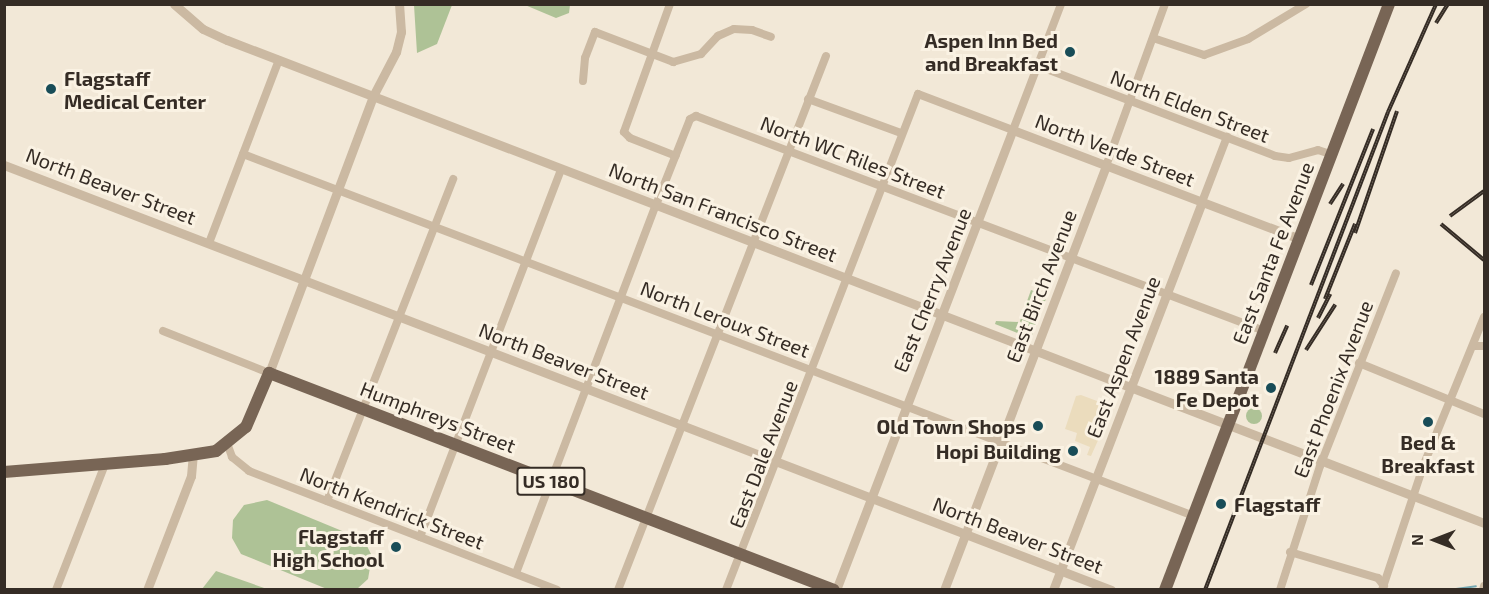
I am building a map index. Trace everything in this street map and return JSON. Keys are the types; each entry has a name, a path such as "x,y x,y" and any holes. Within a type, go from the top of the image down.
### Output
{"main road":[{"name":"East Santa Fe Avenue","path":"1165,590 1389,4"},
{"name":"Humphreys Street","path":"269,373 835,590"},
{"path":"4,472 105,464 216,451 252,418 269,373"}],"street":[{"name":"North San Francisco Street","path":"174,4 210,33 561,170 1131,385 1485,524"},
{"path":"269,373 301,280 373,96 396,52 400,32 399,4"},
{"path":"516,573 676,156 630,138 624,132 625,122 670,4"},
{"name":"East Cherry Avenue","path":"835,590 1061,4"},
{"name":"East Birch Avenue","path":"944,590 1131,100 1165,4"},
{"path":"1153,38 1204,55 1248,39 1306,4"},
{"path":"583,81 585,58 596,32 651,55 686,61 734,29 771,37"},
{"path":"618,590 826,56"},
{"path":"208,243 279,60"},
{"name":"North Elden Street","path":"1036,65 1284,158 1318,150 1333,154"},
{"name":"North Verde Street","path":"918,94 1300,239"},
{"name":"East Dale Avenue","path":"726,590 813,371 880,187 918,94"},
{"path":"808,99 901,133"},
{"name":"North WC Riles Street","path":"676,156 690,119 700,116 880,187 1264,331"},
{"name":"East Aspen Avenue","path":"1053,590 1227,137"},
{"name":"North Leroux Street","path":"243,154 1194,516"},
{"name":"North Beaver Street","path":"4,165 1111,590"},
{"path":"420,537 528,261 561,170"},
{"path":"327,501 432,225 453,179"},
{"name":"East Phoenix Avenue","path":"1280,590 1290,552 1323,459 1396,273"},
{"path":"1384,588 1413,495 1485,317"},
{"name":"Humphreys Street","path":"163,330 269,373"},
{"path":"1473,346 1485,346"},
{"path":"1359,363 1485,414"},
{"name":"North Kendrick Street","path":"227,443 236,462 249,471 557,590"},
{"path":"147,590 191,476 193,455"},
{"path":"56,590 105,464"},
{"path":"1290,552 1378,578 1384,588"}],"green space":[{"path":"414,5 452,5 437,44 417,53"},
{"path":"525,5 570,5 569,13 556,18"},
{"path":"1031,290 1047,296 1031,338 1020,321"},
{"path":"996,321 1019,322 1025,336 995,324"},
{"path":"1251,408 1257,408 1262,416 1260,422 1251,424 1246,419 1246,413"},
{"path":"267,500 364,540 372,556 368,579 357,589 327,589 241,554 232,538 233,520 244,505"},
{"path":"216,571 267,589 202,589"}],"shaded area":[{"path":"1081,395 1113,407 1091,456 1087,455 1090,447 1075,441 1077,433 1065,429 1076,396"}],"waterway":[{"path":"1449,590 1476,586"}],"railway":[{"path":"1205,590 1388,112 1436,4"},
{"path":"1436,23 1448,4"},
{"path":"1355,233 1397,111"},
{"path":"1311,285 1373,129"},
{"path":"1330,204 1343,184"},
{"path":"1450,216 1484,191"},
{"path":"1325,299 1355,224"},
{"path":"1441,224 1484,260"},
{"path":"1318,318 1330,294"},
{"path":"1306,350 1335,305"},
{"path":"1275,353 1287,326"}],"place":[{"name":"Aspen Inn Bed and Breakfast","path":"1070,52"},
{"name":"Flagstaff Medical Center","path":"51,89"},
{"name":"1889 Santa Fe Depot","path":"1271,388"},
{"name":"Bed & Breakfast","path":"1428,422"},
{"name":"Old Town Shops","path":"1038,426"},
{"name":"Hopi Building","path":"1073,451"},
{"name":"Flagstaff","path":"1221,504"},
{"name":"Flagstaff High School","path":"396,547"}]}
